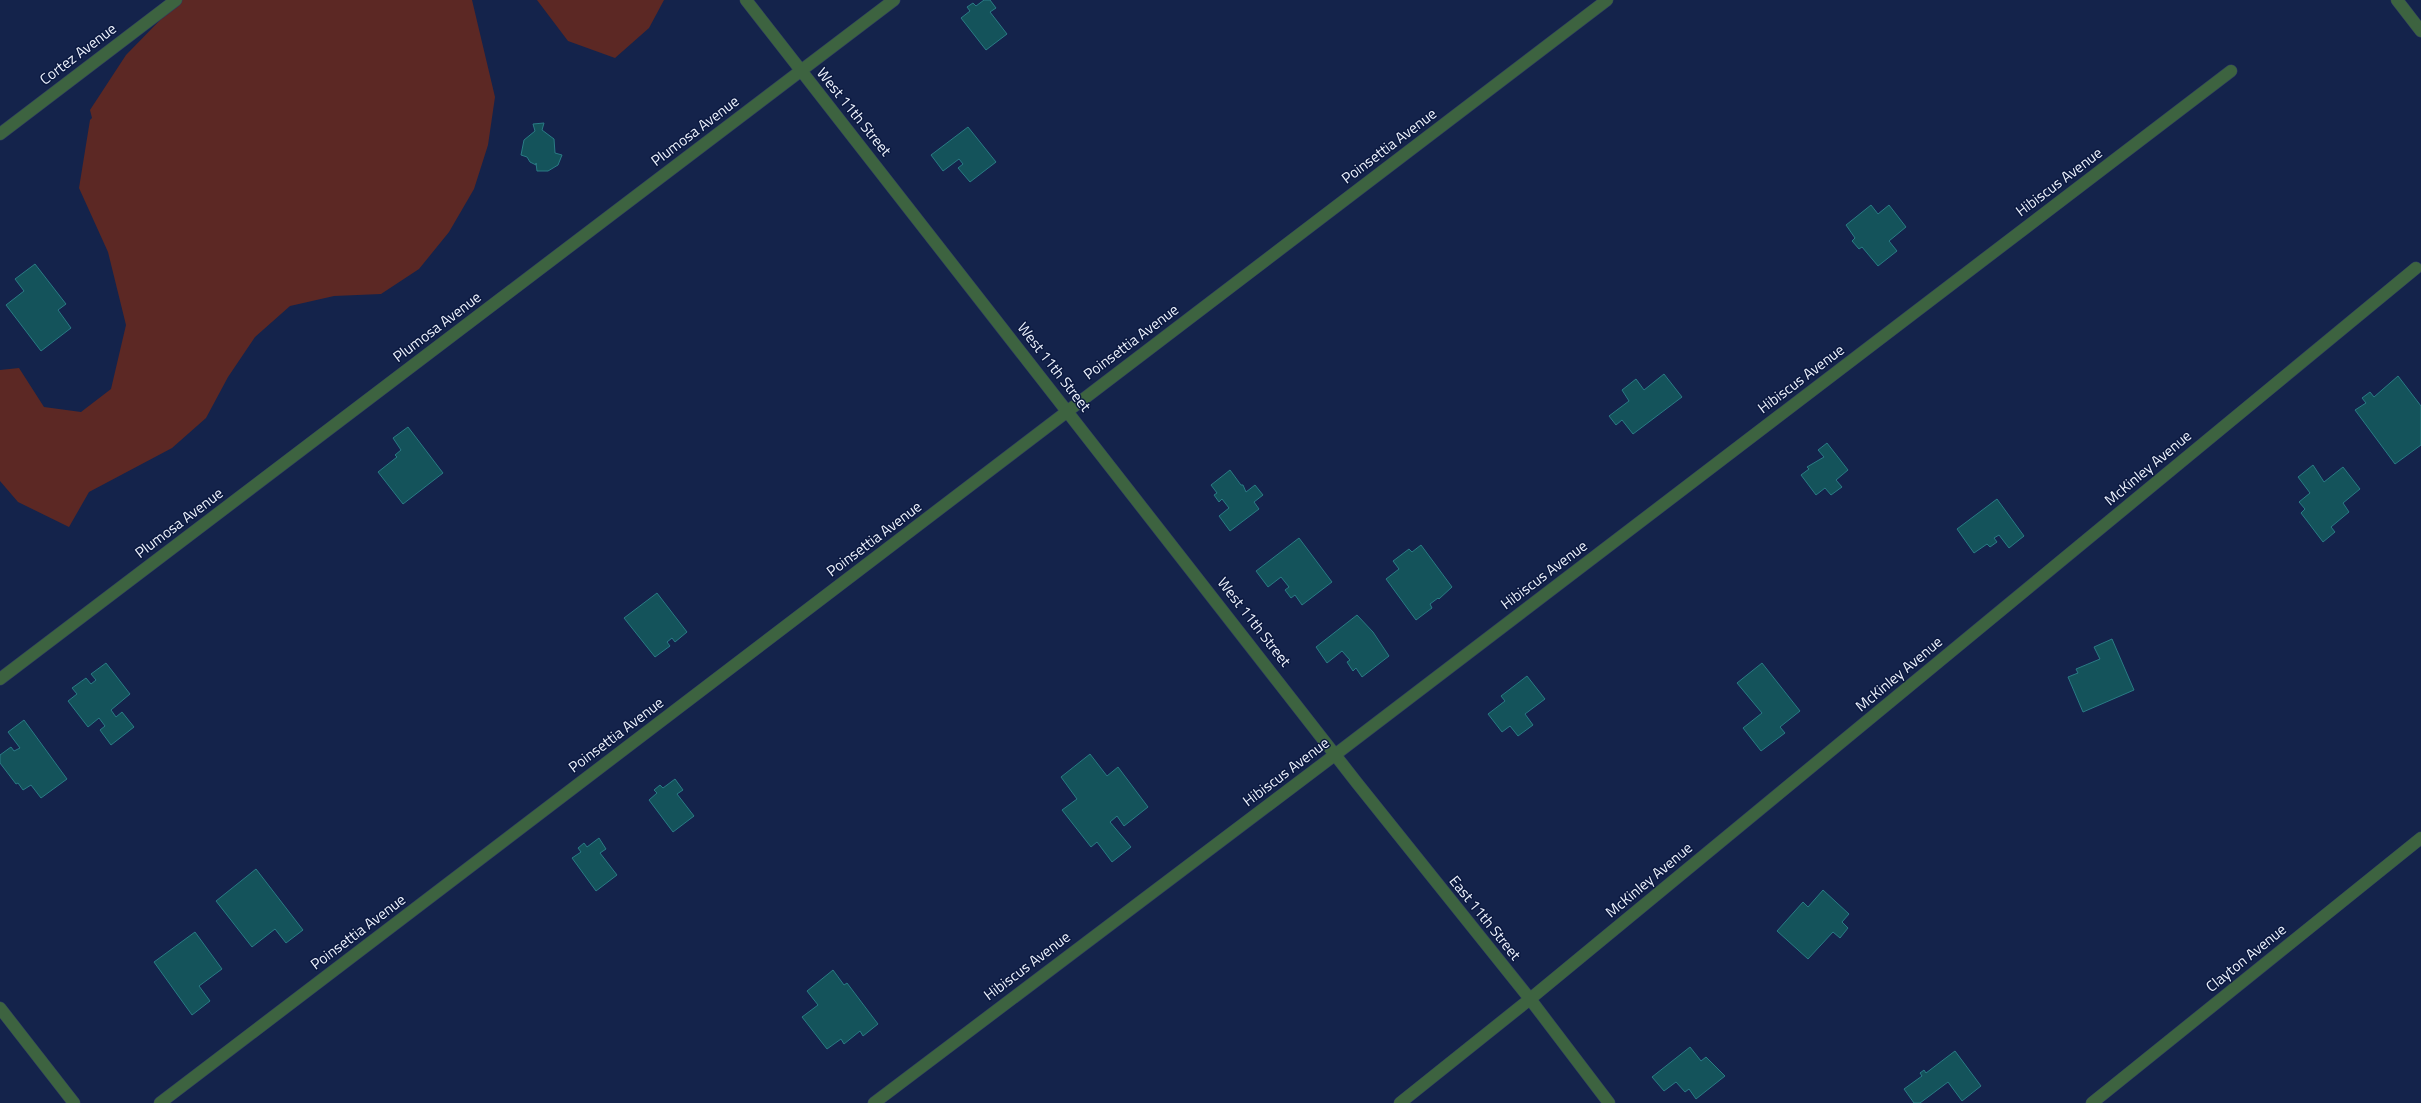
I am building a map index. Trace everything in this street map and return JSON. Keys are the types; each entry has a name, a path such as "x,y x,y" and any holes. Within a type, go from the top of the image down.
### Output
{"street":[{"name":"Cortez Avenue","path":"0,134 176,0"},
{"name":"West 11th Street","path":"746,0 1336,754"},
{"name":"Plumosa Avenue","path":"0,679 894,0"},
{"name":"Poinsettia Avenue","path":"160,1103 1607,0"},
{"path":"2397,0 2421,31"},
{"name":"Hibiscus Avenue","path":"874,1103 1336,754 2231,71"},
{"name":"McKinley Avenue","path":"1400,1103 1530,999 2416,268"},
{"name":"East 11th Street","path":"1336,754 1362,789 1530,999 1609,1103"},
{"name":"Clayton Avenue","path":"2092,1103 2421,838"},
{"path":"0,1008 74,1103"}],"shaded area":[{"path":"176,0 472,0 495,97 488,145 474,189 449,232 419,269 381,294 334,296 290,306 255,337 228,377 206,418 172,448 89,492 69,527 18,502 0,481 0,370 19,368 44,407 81,412 111,389 126,325 108,252 79,188 90,120 92,118 90,110 126,55 167,13"},
{"path":"537,0 664,0 649,28 615,58 568,41"}],"building":[{"path":"984,0 990,0 996,8 990,12 1007,34 986,50 961,18 970,11 967,7 973,3 976,6"},
{"path":"544,123 542,130 554,139 555,153 562,155 558,165 548,171 537,171 536,163 536,165 530,162 527,157 521,155 524,140 535,131 533,124"},
{"path":"968,127 996,162 970,182 958,168 963,164 959,159 943,171 931,155"},
{"path":"1871,205 1878,214 1889,205 1906,227 1889,241 1897,251 1878,266 1862,247 1859,249 1852,241 1855,238 1846,225"},
{"path":"35,264 66,304 58,310 71,328 41,351 6,305 24,291 15,279"},
{"path":"1664,374 1682,397 1633,434 1622,420 1616,425 1609,416 1629,401 1622,390 1636,379 1644,390"},
{"path":"2398,376 2421,406 2421,445 2395,464 2355,410 2366,403 2362,398 2370,392 2374,397"},
{"path":"408,427 443,473 403,504 378,472 397,457 395,455 401,450 393,438"},
{"path":"1827,443 1848,470 1836,480 1842,487 1831,495 1825,488 1816,495 1801,475 1809,469 1807,467 1824,457 1818,450"},
{"path":"2313,465 2324,482 2343,467 2360,489 2343,503 2349,512 2331,527 2335,532 2323,542 2301,513 2305,509 2299,502 2310,493 2298,477"},
{"path":"1230,470 1241,485 1243,485 1246,492 1255,485 1263,495 1254,502 1259,509 1230,531 1219,516 1229,508 1222,499 1219,502 1214,495 1217,493 1211,485"},
{"path":"1997,499 2024,536 2009,548 1999,535 1994,538 1997,542 1990,547 1987,544 1974,553 1957,529"},
{"path":"1299,538 1332,582 1302,605 1295,595 1291,598 1285,590 1289,587 1281,577 1268,587 1256,571"},
{"path":"1421,545 1452,587 1439,599 1438,598 1430,604 1432,608 1416,620 1386,579 1399,569 1393,561 1409,549 1412,552"},
{"path":"657,593 687,632 675,642 672,638 667,642 670,646 655,657 624,618"},
{"path":"1357,615 1373,632 1389,656 1362,677 1356,668 1353,671 1347,662 1350,660 1342,651 1327,663 1316,647"},
{"path":"2112,639 2134,690 2083,712 2068,677 2078,673 2076,669 2100,659 2094,647"},
{"path":"106,663 130,694 111,710 116,717 122,712 134,727 111,745 100,730 105,726 99,718 88,727 68,701 77,694 72,688 86,678 91,684 96,680 91,674"},
{"path":"1762,663 1800,711 1780,727 1785,733 1761,751 1743,728 1762,713 1737,683"},
{"path":"1527,676 1545,699 1525,714 1533,725 1518,736 1510,726 1502,732 1488,714 1505,701 1501,696"},
{"path":"24,720 67,779 41,798 31,785 23,790 18,783 16,784 0,763 0,755 11,747 14,751 20,748 8,732"},
{"path":"1090,754 1107,776 1118,767 1148,807 1124,826 1117,816 1110,822 1131,847 1112,862 1097,842 1091,847 1062,810 1077,799 1061,777"},
{"path":"675,779 683,790 677,794 694,816 673,832 649,800 657,793 654,790 660,785 663,788"},
{"path":"599,838 606,849 600,853 617,875 596,891 572,858 581,852 578,848 584,843 587,847"},
{"path":"256,869 303,930 286,943 275,929 252,947 216,901"},
{"path":"1823,890 1849,914 1842,922 1848,928 1840,938 1833,932 1808,959 1777,931 1803,902 1808,907"},
{"path":"195,932 222,969 199,986 210,1001 192,1015 154,962"},
{"path":"833,970 844,985 847,983 878,1024 863,1036 860,1031 844,1044 841,1039 827,1049 802,1017 818,1005 807,991"},
{"path":"1690,1047 1701,1061 1706,1057 1725,1076 1696,1099 1689,1089 1685,1092 1676,1082 1664,1091 1652,1077"},
{"path":"1955,1051 1981,1086 1962,1101 1948,1082 1920,1103 1914,1103 1904,1089 1922,1076 1920,1073 1924,1070 1926,1073"}]}
